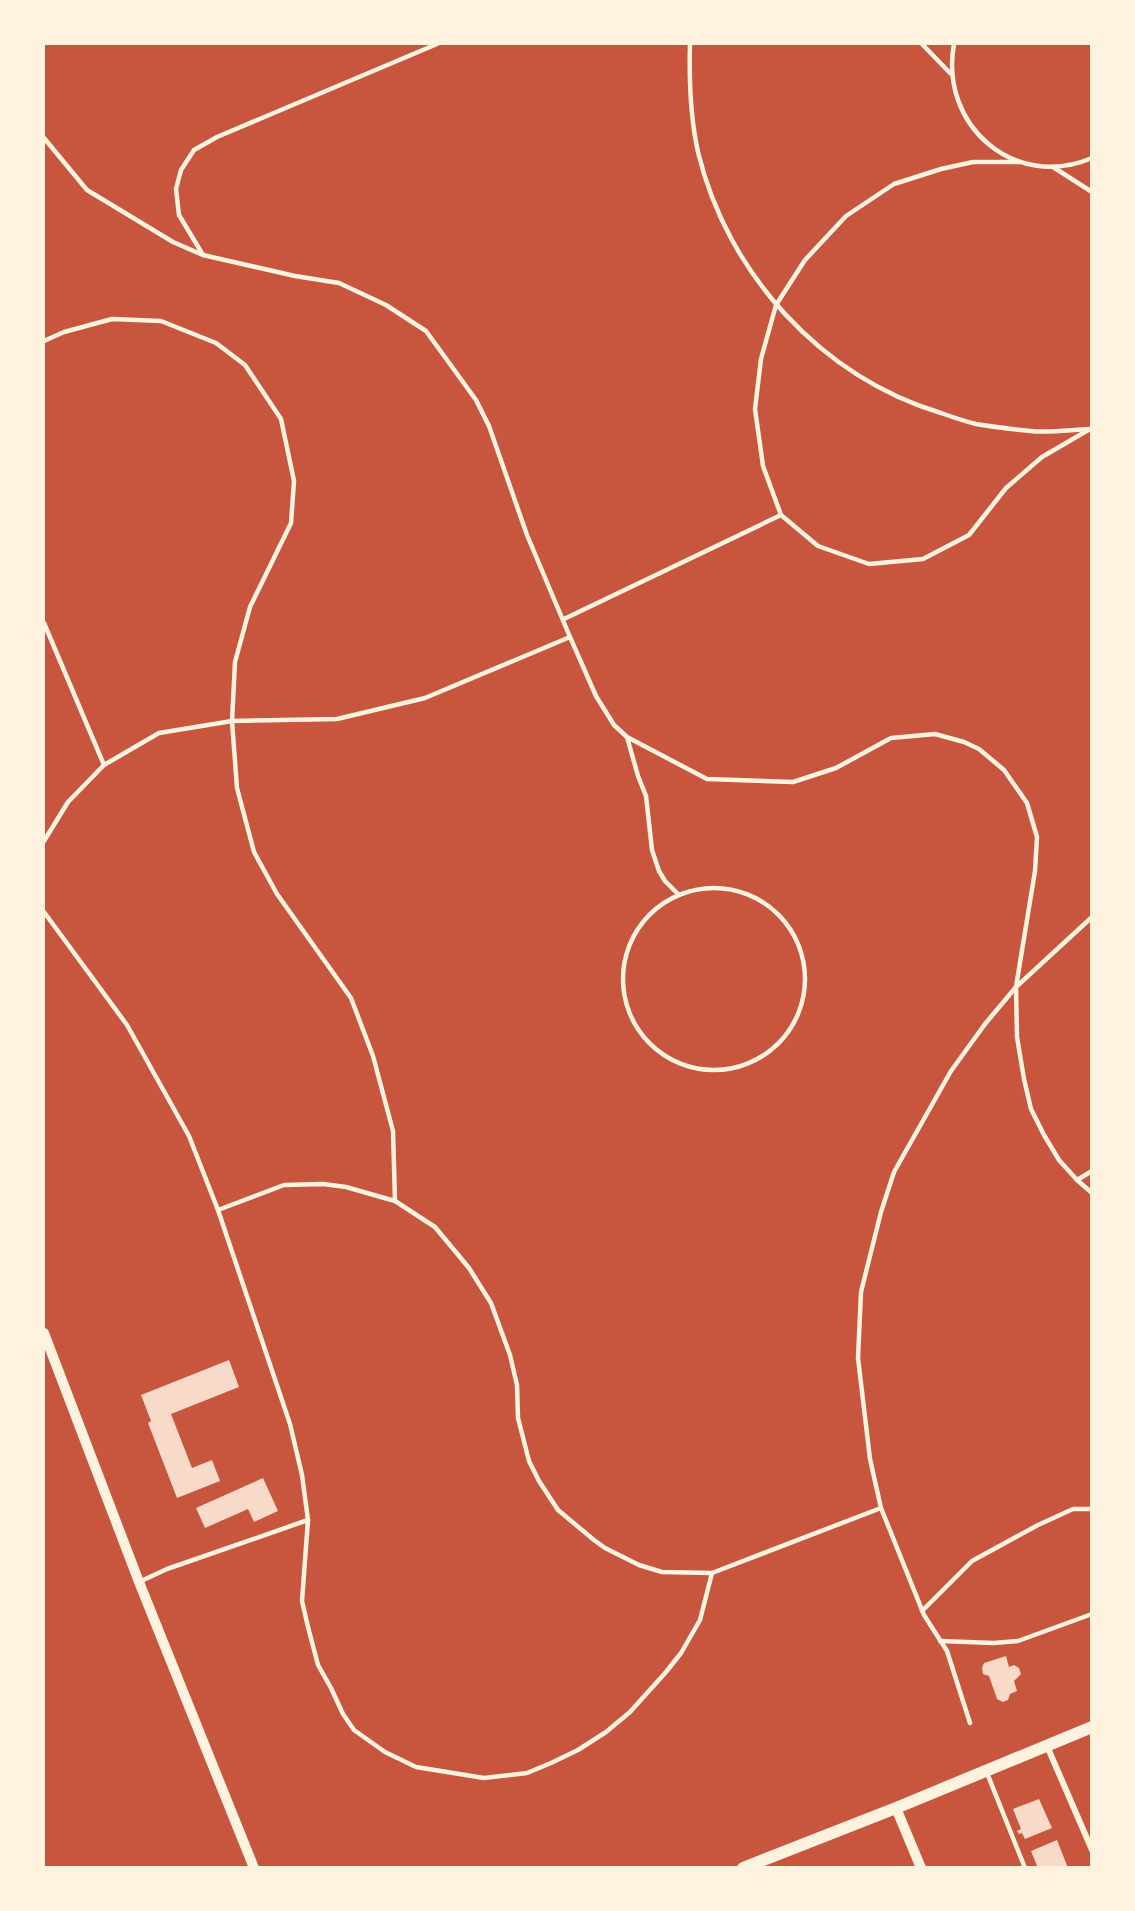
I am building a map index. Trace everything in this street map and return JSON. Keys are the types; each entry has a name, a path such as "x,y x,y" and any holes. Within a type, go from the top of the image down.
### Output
{"main road":[{"path":"743,1868 1092,1727"}],"street":[{"path":"44,1334 139,1582 254,1868"},
{"path":"1047,1745 1092,1850"},
{"path":"896,1808 921,1868"}],"lane":[{"path":"203,255 179,215 176,189 181,170 194,150 217,137 437,44"},
{"path":"690,44 689,95 696,141 715,207 742,258 776,305 817,346 865,380 917,406 974,423 1020,430 1091,429"},
{"path":"922,44 951,75"},
{"path":"954,44 951,75 958,103 972,129 994,148 1020,162"},
{"path":"44,138 87,190 173,242 203,255 339,284 386,305 426,331 476,400 489,426 527,535 596,696 614,725 627,737 707,779 794,782 836,768 891,738 935,734 964,742 978,749 1004,770 1027,803 1037,837 1035,871 1016,987 1017,1037 1031,1109 1054,1152 1077,1180 1092,1193"},
{"path":"1091,429 1042,457 1006,488 969,535 923,559 869,564 818,546 781,515 763,466 755,410 762,359 776,305 805,260 846,216 894,184 941,169 973,162 1020,162 1053,167 1079,164 1092,158"},
{"path":"1053,167 1092,192"},
{"path":"44,341 64,332 112,319 161,321 216,343 246,365 281,419 294,481 291,524 250,607 235,662 232,721 237,788 254,852 276,894 351,998 373,1056 393,1131 395,1201"},
{"path":"564,619 781,515"},
{"path":"44,623 104,765"},
{"path":"44,841 68,802 104,765 159,733 232,721 337,718 425,698 570,637"},
{"path":"627,737 646,796 652,850 665,880 678,894"},
{"path":"709,887 741,890 769,904 791,928 803,957 805,989 796,1020 777,1045 751,1063 723,1070 694,1068 668,1058 645,1039 630,1015 623,987 625,959 635,932 654,910 678,894 709,887"},
{"path":"44,912 127,1025 189,1136 218,1210 290,1424 302,1475 308,1520 302,1600 318,1665 343,1714 354,1730 385,1752 416,1767 484,1778 527,1773 551,1763 578,1750 606,1732 630,1712 666,1672 681,1653 700,1620 712,1573"},
{"path":"970,1723 946,1651 922,1611 881,1508 870,1459 858,1358 861,1292 881,1212 894,1172 951,1071 978,1033 1016,987 1092,917"},
{"path":"1077,1180 1092,1171"},
{"path":"218,1210 284,1185 323,1184 346,1187 395,1201 435,1227 470,1268 491,1303 510,1355 517,1385 518,1418 529,1461 539,1481 558,1510 605,1548 639,1565 662,1572 712,1573 881,1508"},
{"path":"922,1611 972,1561 1073,1509 1092,1509"},
{"path":"139,1582 167,1569 308,1520"},
{"path":"940,1641 994,1643 1018,1641 1092,1614"},
{"path":"986,1770 1025,1868"}],"building":[{"path":"229,1360 239,1387 171,1414 192,1468 212,1460 220,1481 177,1498 148,1423 151,1421 141,1395"},
{"path":"263,1478 278,1511 254,1522 248,1509 205,1528 196,1508"},
{"path":"1006,1656 1009,1667 1014,1665 1019,1668 1021,1674 1014,1681 1017,1691 1010,1694 1008,1700 1003,1702 997,1699 989,1676 983,1674 982,1668 984,1663"},
{"path":"1039,1799 1052,1828 1025,1839 1022,1833 1019,1834 1017,1831 1021,1829 1013,1809"},
{"path":"1057,1840 1068,1868 1038,1868 1031,1851"}]}
